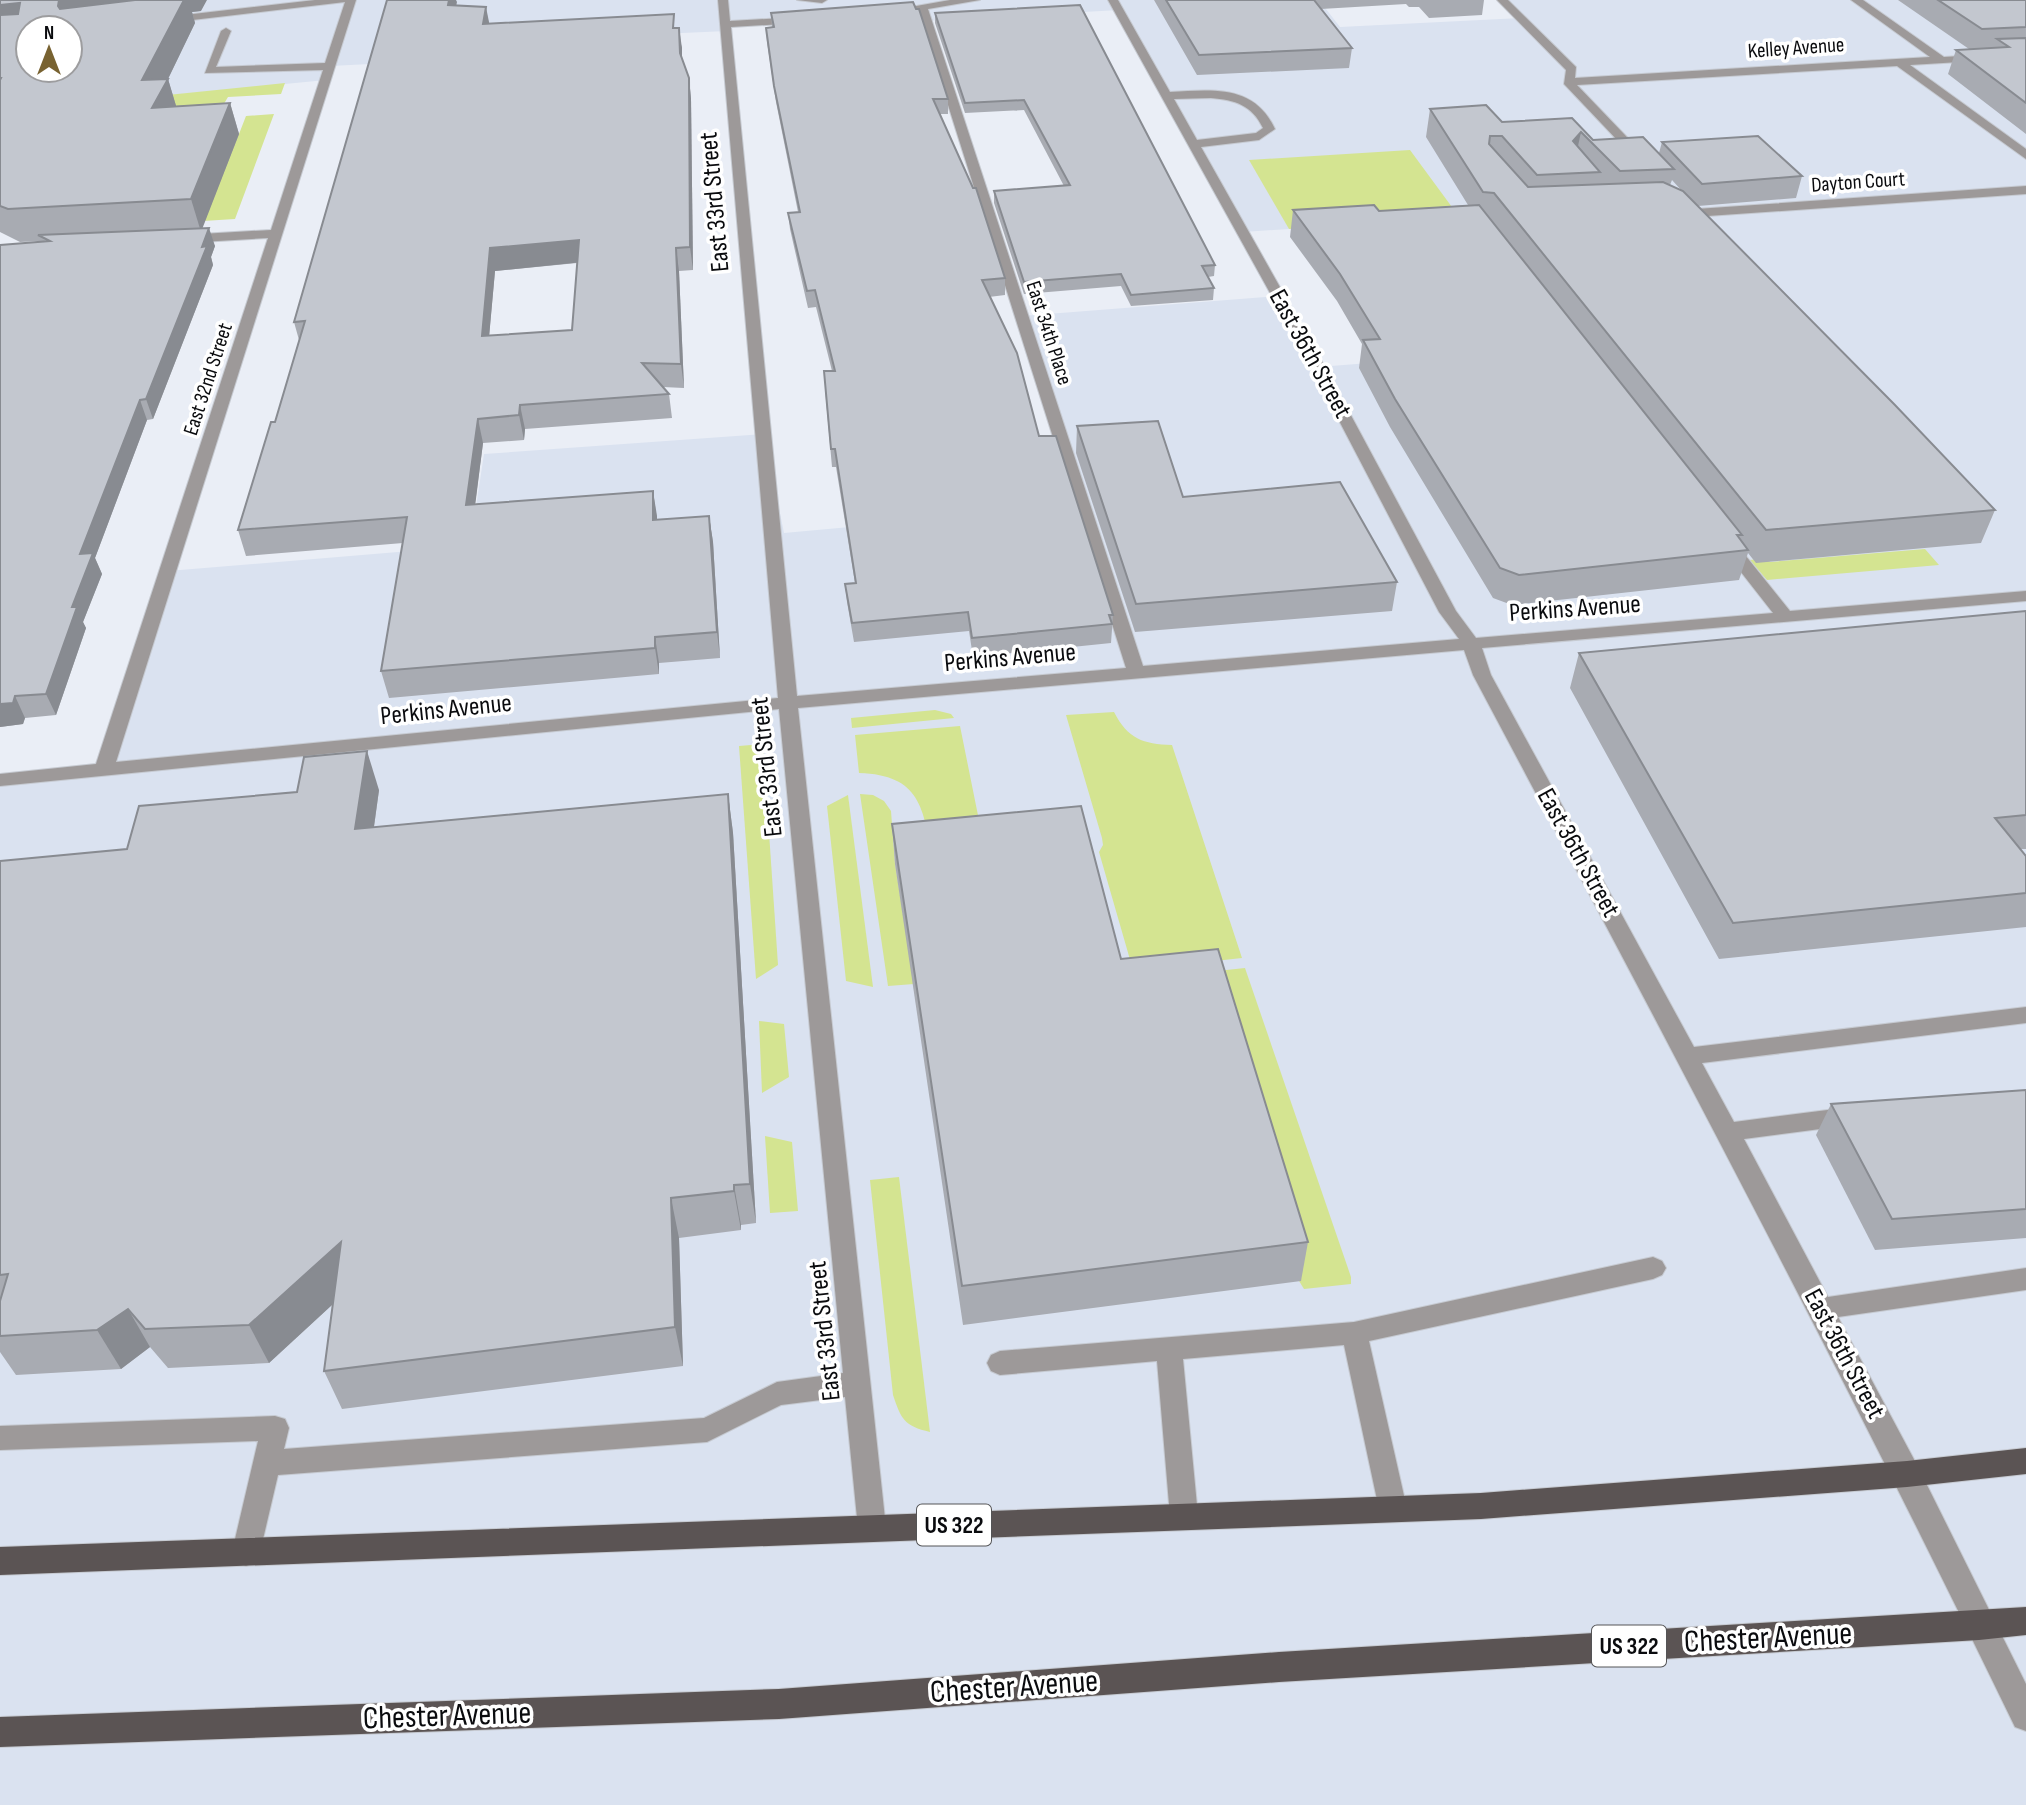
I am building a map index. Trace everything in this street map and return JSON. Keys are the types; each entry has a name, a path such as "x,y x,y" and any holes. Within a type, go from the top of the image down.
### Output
{"main road":[{"name":"US 322","path":"0,1560 1481,1506 1906,1474 2026,1461"},
{"name":"Chester Avenue","path":"0,1732 779,1704 1347,1662 1979,1626 2026,1620"}],"street":[{"path":"149,22 160,18 280,3 342,0"},
{"name":"East 32nd Street","path":"104,771 352,0"},
{"name":"East 33rd Street","path":"723,0 789,705 872,1528"},
{"path":"802,0 822,0"},
{"path":"895,10 975,0"},
{"name":"East 36th Street","path":"1113,0 1318,367 1448,611 1471,644 1482,676 1688,1056 1821,1309 2026,1716"},
{"path":"1502,0 1572,69 1568,82 1654,173"},
{"path":"1856,0 1940,59"},
{"name":"East 34th Place","path":"922,7 1136,672"},
{"path":"726,24 817,19"},
{"path":"226,31 209,71 330,66"},
{"name":"Kelley Avenue","path":"1568,82 2026,55"},
{"path":"1897,61 2024,152"},
{"path":"1167,96 1215,94 1244,100 1258,111 1269,129 1259,136 1193,144"},
{"name":"Dayton Court","path":"1680,203 2026,190"},
{"path":"172,240 276,234"},
{"path":"1718,531 1787,619"},
{"name":"Perkins Avenue","path":"0,780 1136,672 1787,619 2026,596"},
{"path":"1688,1056 2026,1015"},
{"path":"1728,1132 1878,1112"},
{"path":"1000,1363 1354,1333 1653,1268"},
{"path":"1821,1309 2026,1279"},
{"path":"1354,1333 1393,1509"},
{"path":"1169,1349 1184,1517"},
{"path":"266,1463 706,1430 777,1394 859,1383"},
{"path":"0,1438 275,1428 246,1552"}],"shaded area":[{"path":"0,0 1319,0 1340,27 1521,18 1502,0 2026,0 2026,1805 0,1805 0,780 104,771 168,571 470,546 484,454 764,434 784,533 1083,506 1022,316 1278,296 1318,367 1574,347 1474,217 1243,232 1119,10 926,21 727,24 727,31 527,40 523,56 331,66 326,80 0,112"}],"green space":[{"path":"285,83 281,94 228,97 222,107 0,112"},
{"path":"274,114 235,219 27,232 239,134 246,116"},
{"path":"1410,150 1460,218 1289,229 1249,160"},
{"path":"1925,549 1939,565 1767,580 1750,560 1767,558 1770,562"},
{"path":"935,710 951,714 954,718 852,728 851,718"},
{"path":"1114,712 1125,728 1137,738 1172,745 1242,958 1133,970 1099,852 1103,845 1102,838 1066,715"},
{"path":"960,726 986,855 933,860 922,810 916,798 895,780 859,773 855,735"},
{"path":"763,744 778,965 756,979 739,746"},
{"path":"860,794 873,795 884,801 891,811 895,864 914,984 888,986"},
{"path":"848,795 873,987 846,981 827,806"},
{"path":"1245,968 1351,1277 1351,1284 1304,1289 1115,982"},
{"path":"759,1021 784,1024 789,1077 762,1093"},
{"path":"765,1136 792,1142 798,1211 770,1213"},
{"path":"899,1177 930,1432 914,1427 905,1420 893,1395 870,1180"}],"building":[{"path":"0,0 59,0 60,9 135,0 184,0 142,80 168,79 152,108 230,103 191,199 8,209 0,206 0,15 14,14 14,84 84,84 84,14 18,14 20,3 0,5"},
{"path":"387,0 449,0 448,5 486,7 483,24 674,14 673,28 679,28 680,53 689,78 690,247 676,248 681,364 642,363 669,394 520,405 519,415 478,419 466,505 653,491 653,520 709,516 717,632 655,637 655,648 381,671 407,517 238,530 271,422 275,422 305,321 294,322","holes":["579,240 572,330 482,336 490,248"]},
{"path":"1166,0 1314,0 1352,48 1199,55"},
{"path":"1938,0 2026,0 2026,27 1982,29"},
{"path":"913,2 916,9 919,9 948,99 933,99 973,188 976,188 1005,278 982,280 1017,353 1039,436 1056,436 1113,615 1109,615 1112,624 972,638 968,612 852,623 845,584 856,583 835,449 831,449 824,371 835,371 815,290 807,291 788,213 800,212 774,86 766,28 774,27 771,13"},
{"path":"1080,5 1215,265 1202,266 1214,288 1131,295 1121,274 1024,282 994,191 1070,185 1024,100 965,103 935,13"},
{"path":"2026,38 2026,103 1956,50 2009,47 1997,39"},
{"path":"1486,105 1502,122 1572,118 1593,140 1643,137 1674,169 1620,171 1581,132 1573,141 1600,172 1537,175 1502,136 1490,136 1489,144 1528,187 1663,182 1683,191 1995,510 1766,530 1494,193 1483,192 1430,109"},
{"path":"1758,136 1802,176 1702,184 1662,142"},
{"path":"1374,205 1379,211 1479,205 1742,535 1737,535 1748,550 1519,575 1500,568 1395,399 1363,340 1380,339 1340,274 1293,210"},
{"path":"209,228 202,247 207,246 146,399 140,400 80,554 93,553 72,607 77,607 46,694 15,696 13,703 0,704 0,245 50,241 38,235"},
{"path":"1158,421 1183,497 1340,482 1397,582 1136,604 1077,426"},
{"path":"2026,611 2026,815 1995,818 2026,856 2026,893 1733,923 1579,653"},
{"path":"367,751 355,829 728,794 750,1184 734,1185 734,1191 671,1198 675,1327 324,1371 341,1242 249,1325 145,1329 128,1309 97,1330 0,1336 0,1301 8,1274 0,1275 0,861 127,849 139,806 297,792 304,757"},
{"path":"1081,806 1121,959 1218,949 1308,1242 962,1286 892,824"},
{"path":"2026,1090 2026,1209 1892,1219 1831,1104"}]}
